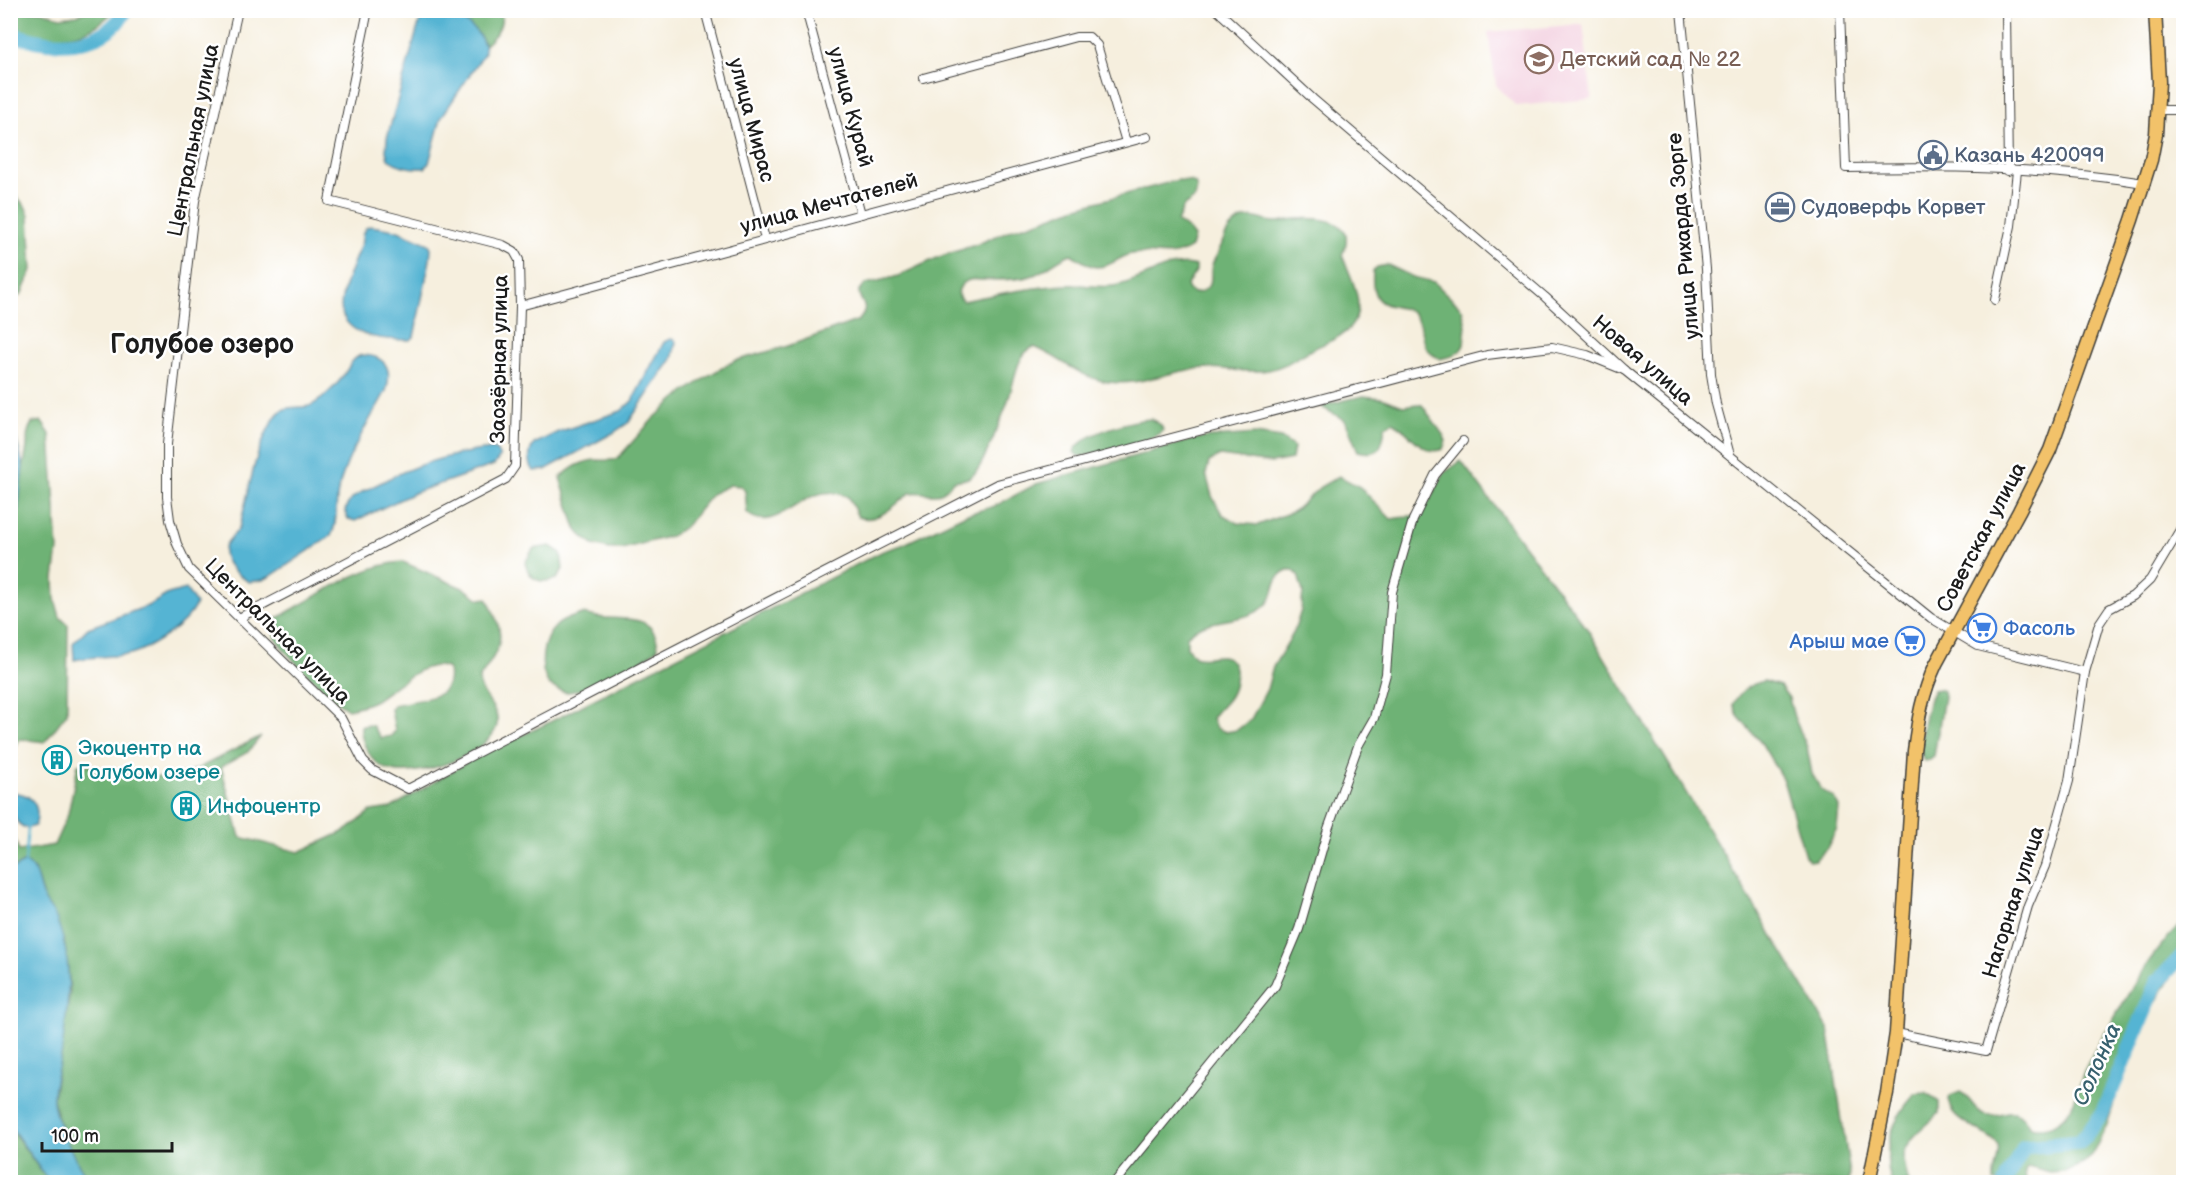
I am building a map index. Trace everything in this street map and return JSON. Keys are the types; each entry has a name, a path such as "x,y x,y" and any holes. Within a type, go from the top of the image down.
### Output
{"main road":[{"name":"Советская улица","path":"1869,1182 1887,1093 1896,1033 1918,712 1924,689 1953,630 2050,450 2144,183 2153,151 2158,110 2159,82 2155,10"}],"street":[{"name":"Центральная улица","path":"238,10 195,201 167,444 167,497 177,544 189,569 341,718 363,761 372,770 408,789 653,660 997,484 1487,355 1552,347 1587,355 1623,369"},
{"name":"Заозёрная улица","path":"239,618 510,476 516,461 520,306 519,260 516,254 509,248 329,201 368,10"},
{"name":"улица Мирас","path":"705,10 765,239"},
{"name":"улица Курай","path":"806,10 861,214"},
{"name":"Новая улица","path":"1217,10 1312,99 1545,297 1623,369 1931,618 1978,646 2085,672"},
{"name":"улица Рихарда Зорге","path":"1681,10 1705,260 1711,375 1730,457"},
{"path":"1840,10 1845,168 1945,166 2096,175 2144,183"},
{"path":"1995,300 2011,226 2012,171 2006,10"},
{"path":"923,78 1076,38 1089,37 1097,45 1126,142"},
{"path":"2158,110 2184,110"},
{"name":"улица Мечтателей","path":"520,306 1148,137"},
{"path":"1115,1182 1275,986 1299,929 1328,829 1358,746 1374,718 1386,674 1392,592 1413,520 1435,476 1463,441"},
{"path":"2085,672 2098,624 2109,609 2133,596 2150,580 2184,523"},
{"name":"Нагорная улица","path":"1896,1033 1986,1051 2028,906 2045,866 2069,781 2085,672"}],"shaded area":[{"name":"Детский сад № 22","path":"1583,24 1592,99 1516,106 1496,85 1488,32"}],"green space":[{"path":"10,11 42,11 60,17 89,11 113,11 91,29 79,34 52,37 11,27"},
{"path":"447,11 501,11 502,16 496,34 485,45 474,30 446,13"},
{"path":"1178,180 1195,183 1197,188 1195,198 1184,206 1177,222 1187,228 1194,237 1191,247 1168,255 1131,254 1096,267 1086,264 1071,254 1028,277 969,280 960,287 958,293 960,299 963,301 1054,286 1113,286 1165,268 1186,264 1196,266 1196,271 1187,285 1191,292 1197,293 1204,290 1210,283 1213,262 1226,234 1236,223 1246,218 1273,222 1317,219 1335,223 1346,234 1342,255 1358,299 1356,317 1348,330 1285,364 1265,371 1194,369 1141,381 1119,383 1088,376 1034,347 1028,350 1020,361 999,424 974,474 967,479 953,481 939,494 910,493 886,512 873,518 858,517 848,497 828,493 808,498 773,518 755,518 747,513 745,491 741,486 730,485 713,493 686,526 671,536 622,549 609,549 593,545 576,529 560,478 564,474 586,462 617,459 653,419 675,399 734,361 788,346 859,320 864,307 859,290 866,284 898,276 939,257 1074,208"},
{"path":"11,190 25,206 29,215 32,270 21,295 11,299"},
{"path":"1388,265 1413,277 1434,282 1462,309 1466,325 1464,345 1461,350 1452,356 1440,359 1427,349 1415,316 1402,308 1381,302 1373,286 1373,271 1377,267"},
{"path":"1363,396 1382,398 1403,406 1422,405 1444,436 1446,441 1443,449 1436,451 1423,447 1393,422 1385,427 1383,440 1376,451 1358,451 1345,420 1323,408 1324,405"},
{"path":"1151,419 1161,425 1163,430 1148,440 1084,456 1078,456 1074,452 1078,445 1096,434 1120,425"},
{"path":"41,421 50,434 58,549 54,579 55,599 60,617 68,625 67,713 45,742 20,739 11,753 10,602 14,527 28,431 32,423"},
{"path":"1256,434 1281,438 1294,447 1292,459 1271,463 1220,456 1209,462 1206,474 1212,496 1222,514 1237,523 1258,525 1294,511 1320,487 1339,476 1360,487 1391,519 1417,515 1428,503 1444,473 1461,461 1588,630 1828,1028 1850,1174 1849,1182 90,1182 84,1173 63,1132 53,1099 70,992 64,941 43,897 34,869 25,862 11,870 11,828 19,851 54,845 68,814 78,764 90,765 110,773 171,778 199,768 261,736 248,752 221,767 240,837 299,852 347,830 371,811 391,808 477,756 544,725 883,551 902,545 964,515 995,506 1036,484 1199,438","holes":["1293,570 1298,575 1303,592 1301,610 1294,632 1273,667 1267,689 1251,719 1237,730 1226,732 1216,728 1212,718 1232,691 1235,679 1234,667 1228,658 1222,656 1201,658 1194,656 1187,647 1187,636 1195,629 1205,625 1255,613 1268,602 1276,581 1282,573"]},
{"path":"550,546 561,553 563,569 557,579 536,580 525,563 533,549"},
{"path":"403,562 465,589 480,599 487,598 500,632 497,649 479,679 482,691 493,707 497,718 497,725 492,736 468,754 452,762 419,771 405,772 389,770 375,761 363,742 361,726 372,725 381,738 391,736 395,731 391,709 394,705 432,697 440,693 448,680 448,669 440,666 421,670 376,700 348,709 291,658 276,639 273,629 277,618 338,584 371,569"},
{"path":"582,614 600,618 633,619 647,624 656,637 658,647 642,660 600,682 574,691 566,692 557,689 549,685 543,671 544,646 551,632 559,624 568,618"},
{"path":"1764,681 1780,686 1789,698 1794,717 1807,747 1812,774 1821,789 1834,798 1839,807 1837,828 1827,848 1815,860 1809,861 1805,856 1783,780 1762,744 1738,716 1733,704 1745,689"},
{"path":"1934,690 1943,691 1944,697 1934,756 1924,761 1921,747 1925,715"},
{"path":"2183,923 2183,963 2168,981 2133,1043 2107,1125 2091,1157 2064,1172 2051,1173 2028,1167 2025,1171 2026,1182 1994,1182 1998,1146 1995,1141 1953,1113 1949,1105 1950,1096 1960,1092 1984,1114 2013,1112 2024,1118 2030,1127 2044,1128 2060,1120 2069,1111 2091,1057 2138,978 2163,943"},
{"path":"1926,1093 1939,1102 1939,1113 1912,1139 1905,1151 1904,1164 1909,1182 1891,1182 1888,1158 1895,1124 1915,1094"},
{"path":"10,1127 11,1129 49,1182 11,1182"}],"water":[{"path":"429,11 447,13 465,22 479,35 485,52 441,118 429,163 425,168 415,168 388,159 387,138 417,30 421,19"},
{"path":"371,226 396,230 429,244 431,248 414,337 410,340 372,337 363,334 348,324 343,316 341,309 347,280 362,242 363,233"},
{"path":"670,339 676,342 672,359 628,423 545,470 534,471 530,458 534,444 558,432 621,411 632,401 664,342"},
{"path":"361,355 376,358 386,365 388,383 386,391 352,452 342,477 338,491 335,525 331,536 271,576 249,582 229,565 224,551 226,544 240,525 262,441 279,412 313,404 333,388 352,361"},
{"path":"11,418 23,466 11,581"},
{"path":"496,450 500,457 494,465 414,493 355,521 348,519 345,511 353,498 390,478 447,457"},
{"path":"186,589 196,604 192,612 176,628 155,643 125,655 74,660 73,643 88,628 150,605 168,594"},
{"path":"10,791 25,795 33,801 37,813 35,826 28,828 18,823 12,811"},
{"path":"25,862 35,872 44,900 56,917 63,937 68,969 68,1000 53,1100 54,1109 67,1142 90,1182 49,1182 11,1127 10,936 13,919 10,906 11,870"}],"waterway":[{"name":"Солонка","path":"10,33 41,42 74,42 104,33 126,10"},
{"path":"25,862 28,826"},
{"name":"Солонка","path":"2005,1182 2024,1147 2080,1142 2101,1116 2157,982 2184,954"}],"place":[{"name":"Детский сад № 22","path":"1539,59"},
{"name":"Казань 420099","path":"1933,155"},
{"name":"Судоверфь Корвет","path":"1780,207"},
{"name":"Фасоль","path":"1982,628"},
{"name":"Арыш мае","path":"1910,641"},
{"name":"Экоцентр на Голубом озере","path":"57,760"},
{"name":"Инфоцентр","path":"186,806"}],"district":[{"name":"Голубое озеро","path":"202,344"}]}
